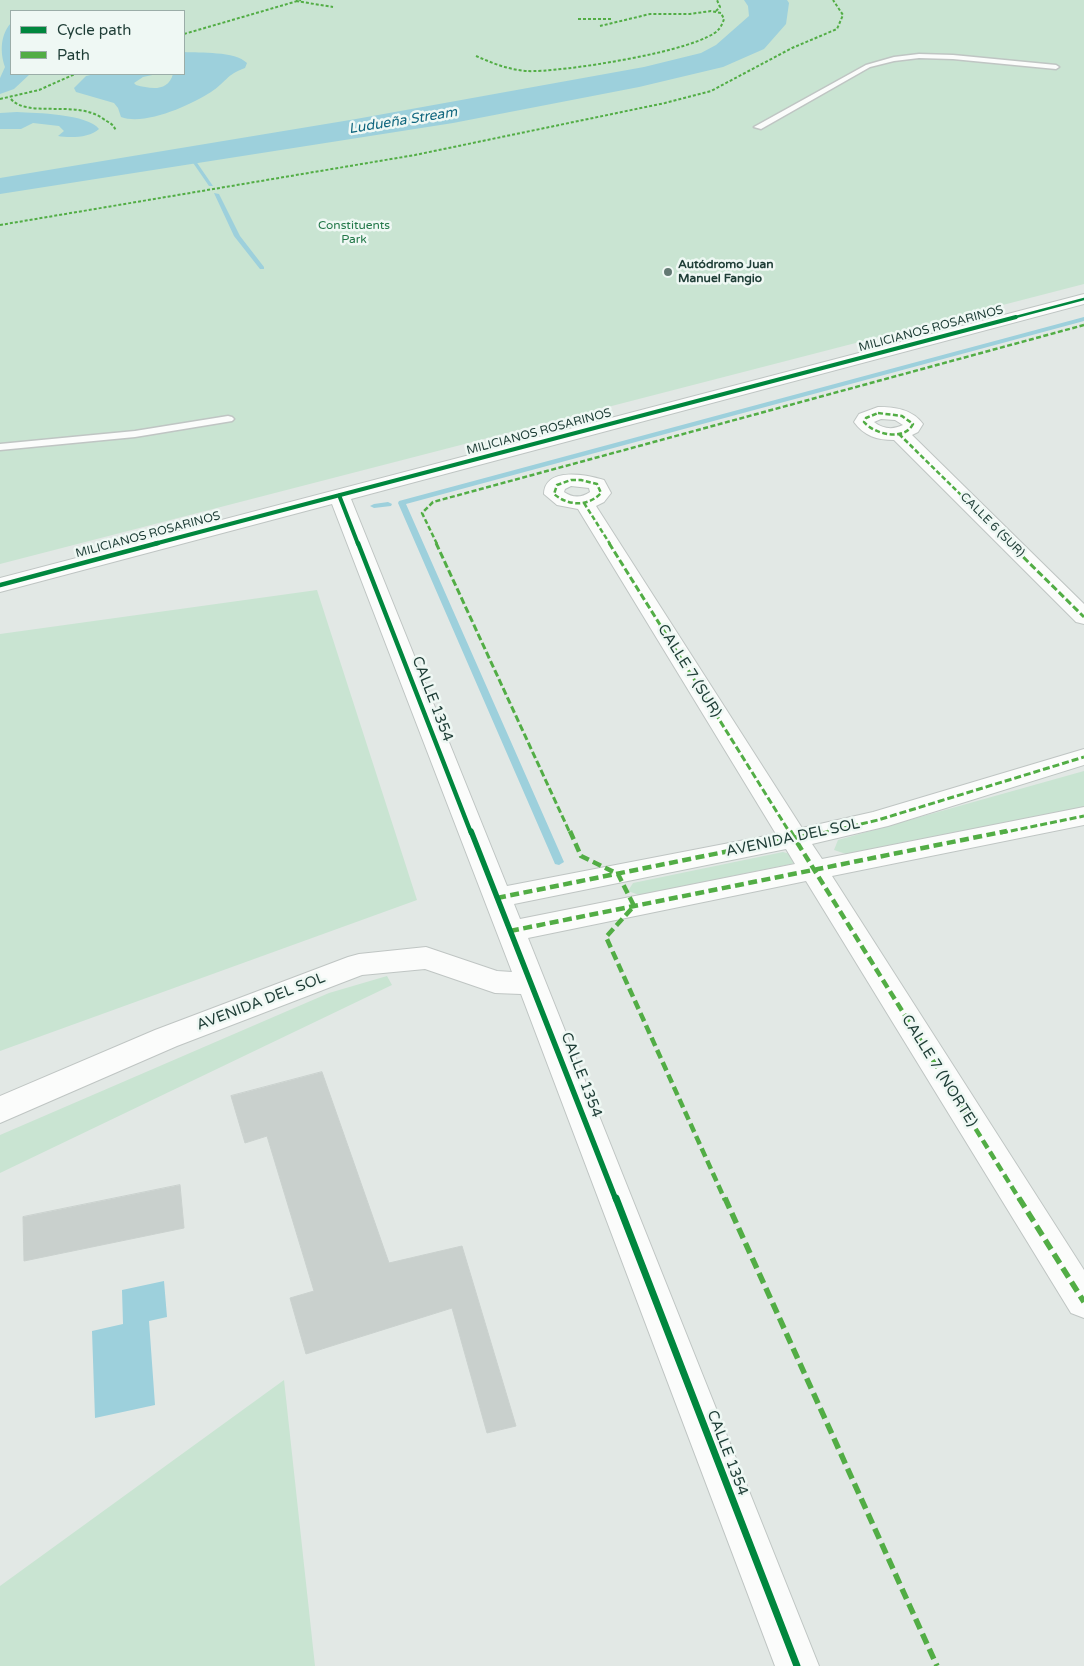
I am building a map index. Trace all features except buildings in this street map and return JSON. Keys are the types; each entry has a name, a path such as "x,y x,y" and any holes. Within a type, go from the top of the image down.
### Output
{"street":[{"name":"MILICIANOS ROSARINOS","path":"0,585 1084,299"},
{"name":"CALLE 6 (SUR)","path":"899,434 1084,617"},
{"name":"CALLE 1354","path":"339,495 532,983 797,1666"},
{"name":"CALLE 7 (SUR)","path":"584,502 794,839"},
{"name":"AVENIDA DEL SOL","path":"497,898 794,839 878,820 1084,757"},
{"path":"510,931 1084,816"},
{"name":"CALLE 7 (NORTE)","path":"794,839 1084,1302"},
{"name":"AVENIDA DEL SOL","path":"0,1110 166,1038 359,965 426,958 495,982 532,983"}],"lane":[{"path":"758,127 868,66 894,59 919,56 946,57 1056,67"},
{"path":"0,447 135,434 228,419"}],"green space":[{"name":"Autódromo Juan Manuel Fangio","path":"0,0 1084,0 1084,284 0,564"},
{"path":"317,590 417,900 0,1051 0,634"},
{"path":"1084,771 1084,807 846,854 834,850 838,840"},
{"path":"783,852 797,856 796,863 639,895 628,891 633,883"},
{"path":"387,976 392,985 0,1173 0,1135 329,993"},
{"path":"284,1380 315,1666 0,1666 0,1586"}],"water":[{"name":"Ludueña Stream","path":"744,0 787,0 789,3 786,24 764,49 723,67 639,87 453,123 0,194 0,178 356,119 644,67 701,53 716,45 749,16 748,6"},
{"path":"10,24 10,75 29,75 14,89 0,94 0,78 5,67 2,56 2,44"},
{"path":"185,52 234,56 247,63 245,68 234,73 216,89 202,97 168,113 142,119 121,117 114,103 76,92 74,88 86,76 90,75 152,75 143,77 134,83 147,88 158,88 171,80 173,75 185,75"},
{"path":"17,112 73,117 93,124 99,129 85,136 73,137 58,136 64,131 59,126 33,123 21,129 0,129 0,113"},
{"path":"164,1281 167,1317 149,1321 155,1405 95,1418 92,1331 123,1324 122,1290"}],"waterway":[{"path":"189,155 211,185"},
{"path":"216,194 237,236 262,268"},
{"path":"559,862 402,503 1084,319"},
{"path":"374,506 388,504"}],"marked path":[{"path":"185,34 301,0"},
{"path":"716,11 720,7 717,0"},
{"path":"0,225 415,155 665,103 711,91 792,48 837,29 843,15 833,0"},
{"path":"296,1 333,7"},
{"path":"476,56 501,66 535,72 583,66 645,55 702,40 719,30 724,19 721,13 707,11 690,14 638,16 600,26"},
{"path":"578,19 611,19"},
{"path":"0,99 39,90 73,75"},
{"path":"11,99 14,103 27,107 72,108 90,111 113,124 116,131"},
{"path":"937,1666 606,937 634,906 618,874 581,856 422,513 433,502 1084,325"},
{"path":"878,413 902,416 913,424 911,428 900,433 886,434 873,431 864,422 866,418 878,413"},
{"path":"899,434 1084,617"},
{"path":"571,480 581,480 597,484 601,493 597,498 585,503 571,503 554,494 557,485 571,480"},
{"path":"584,503 1084,1302"},
{"path":"497,898 794,839 878,820 1084,757"},
{"path":"510,931 1084,816"}],"cycle path":[{"path":"0,585 1084,299"},
{"path":"339,495 532,983 797,1666"}],"place":[{"name":"Autódromo Juan Manuel Fangio","path":"668,272"}],"park label":[{"name":"Constituents Park","path":"354,233"}]}
